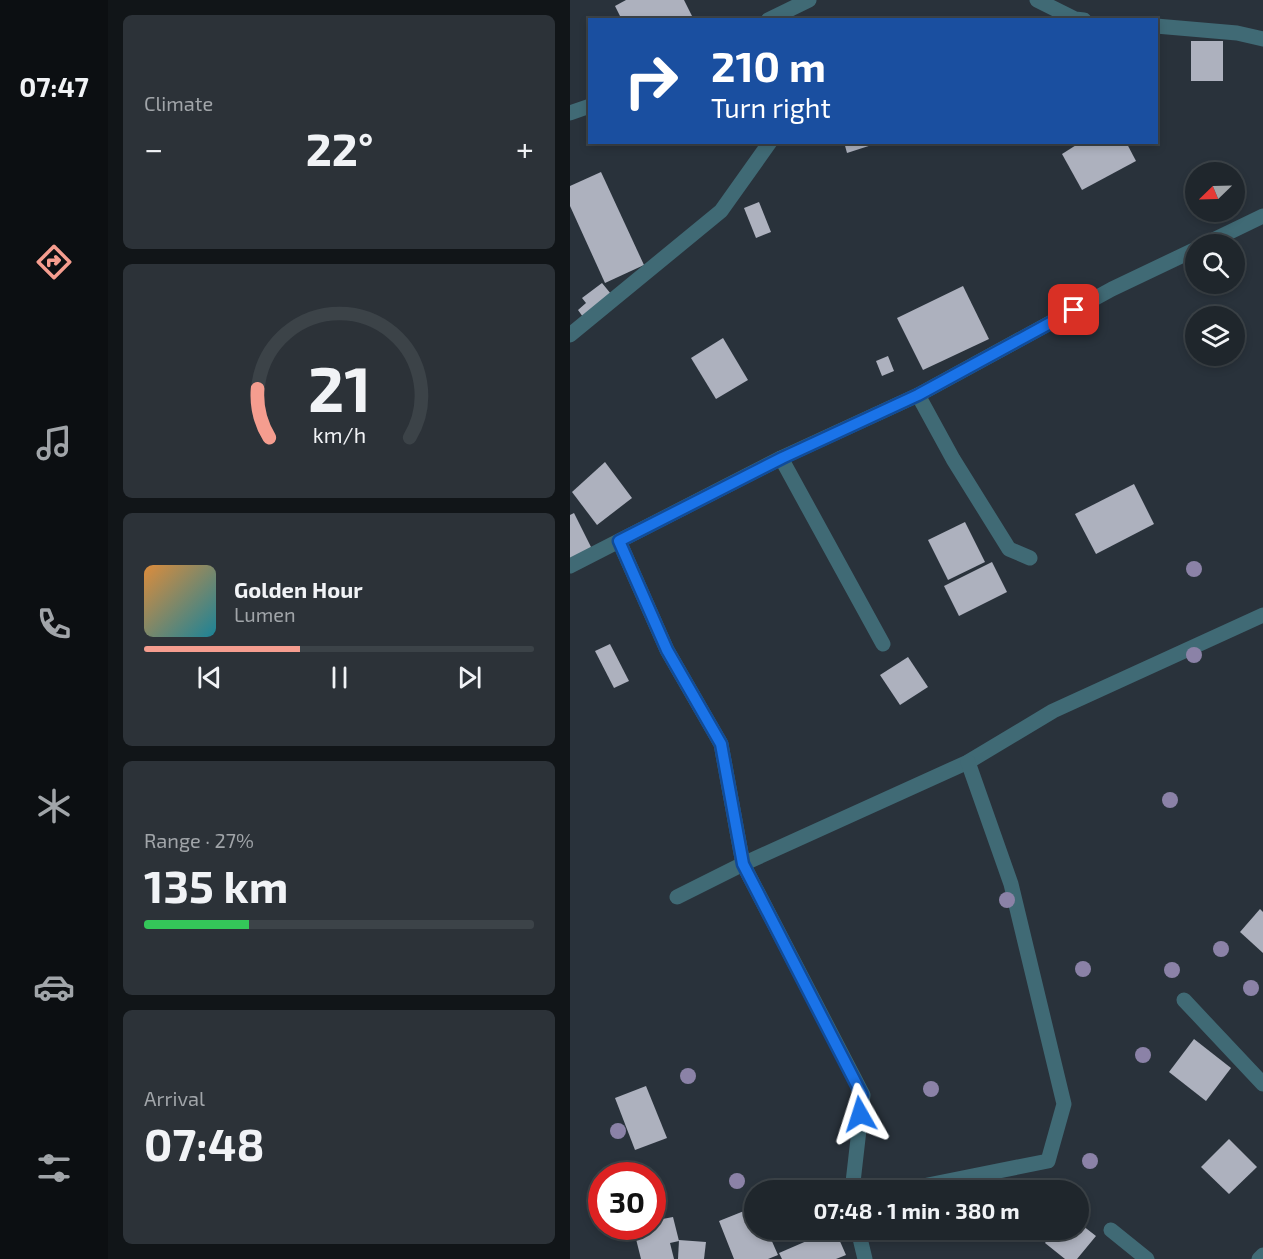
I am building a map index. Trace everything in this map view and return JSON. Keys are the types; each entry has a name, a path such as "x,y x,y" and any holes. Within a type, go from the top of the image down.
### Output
{"street":[{"path":"772,18 809,0"},
{"path":"1037,0 1073,18"},
{"path":"1158,26 1236,33 1263,39"},
{"path":"570,113 588,107"},
{"path":"570,335 721,211 769,144"},
{"path":"1225,234 1263,216"},
{"path":"570,566 782,458 918,395 1113,289 1185,254"},
{"path":"918,395 952,459 1009,549 1030,558"},
{"path":"782,458 883,644"},
{"path":"619,541 667,650 721,744 743,864 862,1095 853,1180"},
{"path":"677,897 743,864 968,762 1053,711 1263,615"},
{"path":"953,1180 1048,1161 1064,1104 1011,884 968,762"},
{"path":"1184,1000 1263,1084"},
{"path":"1111,1230 1147,1259"},
{"path":"860,1240 865,1259"},
{"path":"1259,1259 1263,1255"}],"building":[{"path":"626,0 684,0 693,18 621,18 615,6"},
{"path":"1191,41 1223,41 1223,81 1191,81"},
{"path":"845,144 875,144 847,153"},
{"path":"1078,144 1127,144 1136,161 1082,190 1062,154"},
{"path":"601,172 644,265 605,283 570,206 570,186"},
{"path":"759,202 771,232 756,238 744,208"},
{"path":"602,283 611,294 583,317 578,310 586,303 582,298"},
{"path":"963,286 989,339 923,370 897,318"},
{"path":"723,338 748,380 716,399 691,358"},
{"path":"888,356 894,371 882,376 876,361"},
{"path":"605,462 632,498 597,525 572,492"},
{"path":"1134,484 1154,524 1096,554 1075,514"},
{"path":"574,513 592,549 570,560 570,515"},
{"path":"965,522 985,562 948,580 928,540"},
{"path":"992,562 1007,592 959,616 944,586"},
{"path":"610,644 629,681 614,688 595,651"},
{"path":"908,657 928,687 900,705 880,675"},
{"path":"1260,909 1263,912 1263,953 1240,932"},
{"path":"1194,1039 1231,1068 1206,1101 1169,1072"},
{"path":"646,1086 667,1138 635,1150 615,1098"},
{"path":"1229,1139 1257,1167 1229,1194 1201,1167"},
{"path":"744,1211 744,1240 771,1240 778,1255 768,1259 734,1259 719,1221"},
{"path":"673,1217 679,1241 670,1243 674,1259 641,1259 636,1240 666,1240 666,1218"},
{"path":"1089,1231 1096,1236 1077,1259 1065,1259 1045,1243 1047,1240 1089,1240"},
{"path":"679,1240 706,1242 704,1259 678,1259"},
{"path":"809,1240 839,1240 846,1255 836,1259 782,1259 779,1253"}],"route":[{"path":"860,1114 862,1095 743,864 721,744 667,650 619,541 782,458 918,395 1074,310"}]}
